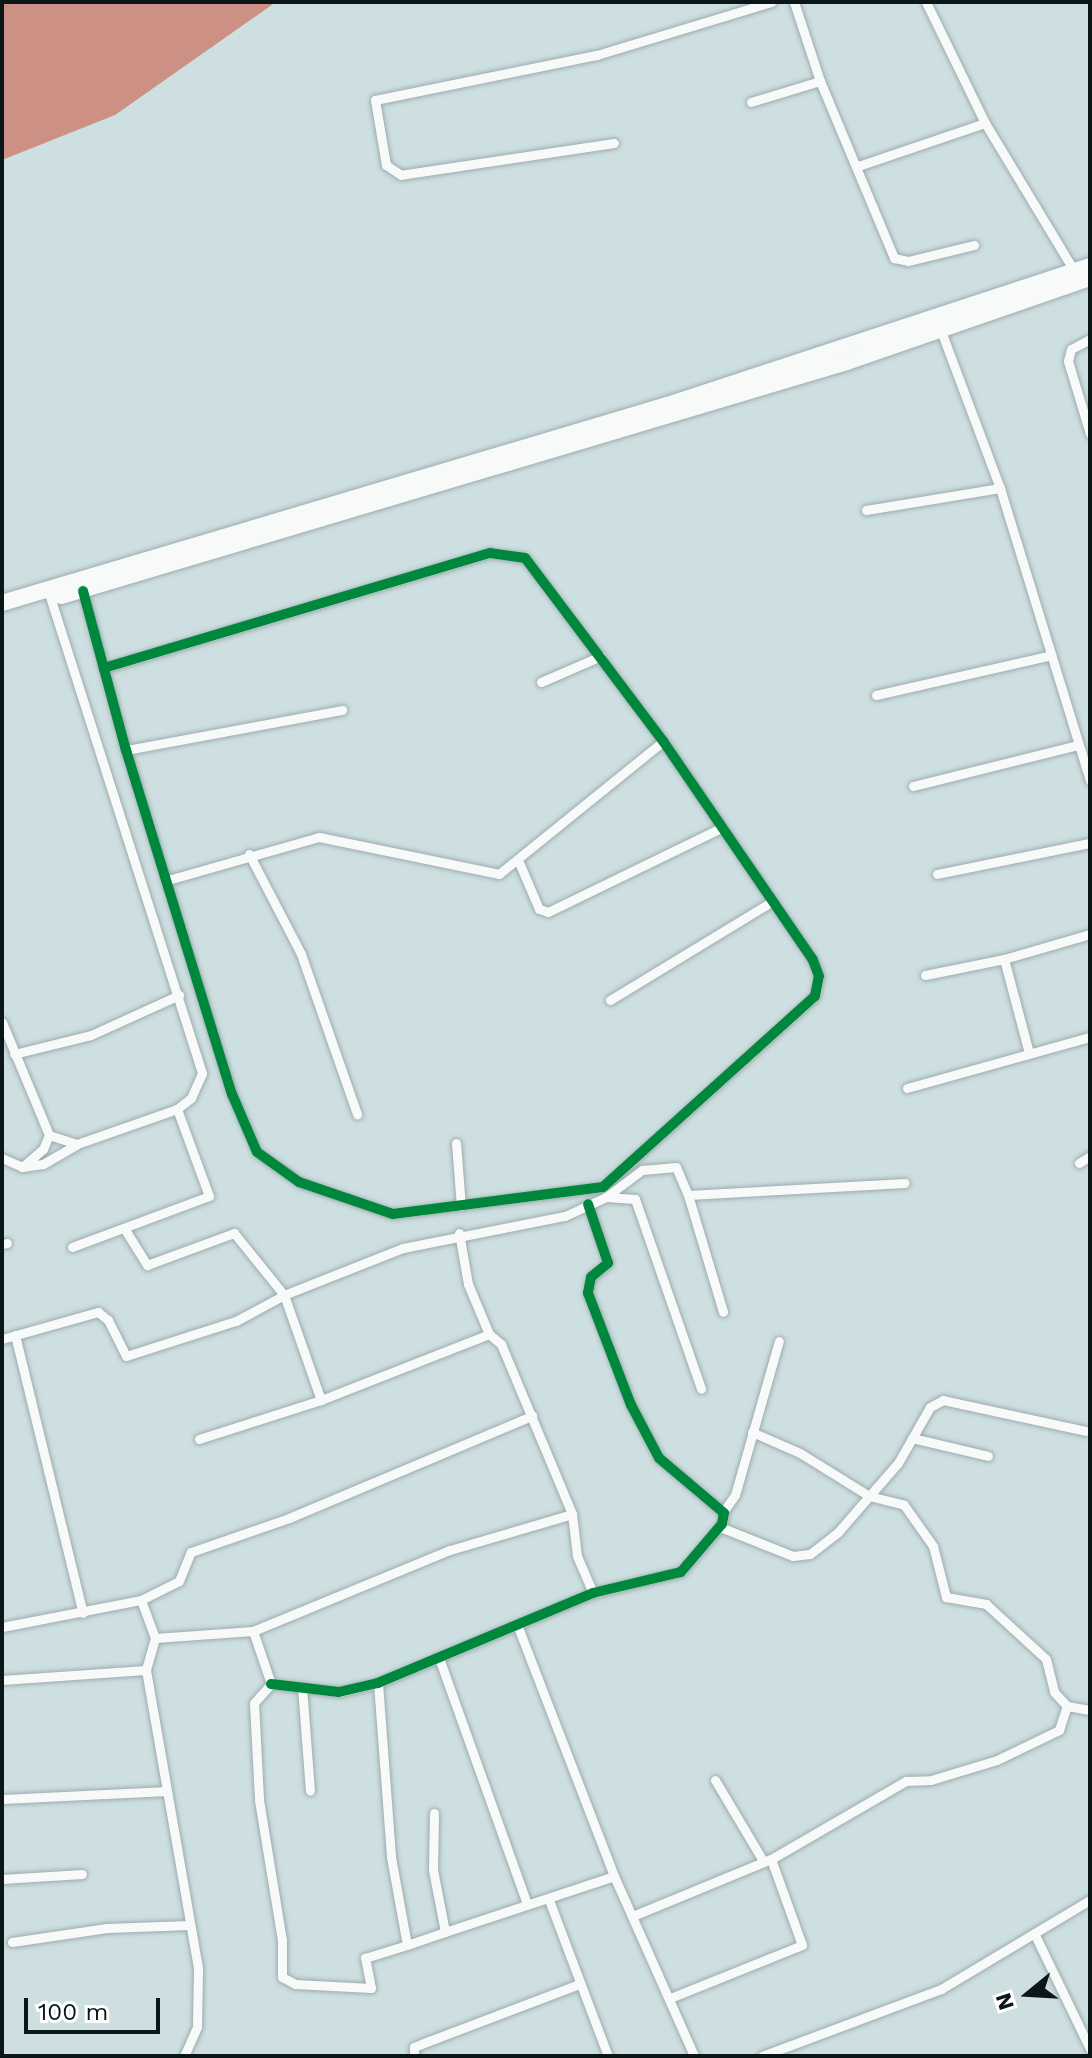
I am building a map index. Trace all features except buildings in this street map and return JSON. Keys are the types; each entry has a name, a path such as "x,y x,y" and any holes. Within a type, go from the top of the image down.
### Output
{"highway":[{"path":"2,603 941,331 1085,272"},
{"path":"2,614 621,425 1085,272"}],"street":[{"path":"614,143 401,175 386,165 375,100 597,55 771,2"},
{"path":"794,2 820,81 898,262 974,245"},
{"path":"926,2 985,123 1085,272"},
{"path":"751,102 820,81"},
{"path":"858,166 985,123"},
{"path":"941,331 1000,488 1090,780"},
{"path":"1090,339 1071,349 1068,361 1090,434"},
{"path":"866,510 1000,488"},
{"path":"83,591 126,750 232,1094 257,1152 299,1182 384,1212 461,1206 603,1187 809,1005 819,985 813,960 663,741 525,558 490,553 104,668"},
{"path":"2,1158 22,1167 43,1164 77,1144 177,1109 191,1098 202,1073 179,995 139,889 97,734 50,598"},
{"path":"876,695 1052,655"},
{"path":"541,682 601,656"},
{"path":"126,750 342,710"},
{"path":"168,880 249,854 319,837 487,875 499,874 663,741"},
{"path":"913,786 1078,745"},
{"path":"518,860 539,909 548,912 721,828"},
{"path":"937,874 1090,843"},
{"path":"249,854 301,954 357,1114"},
{"path":"610,1000 771,902"},
{"path":"925,975 1004,959 1090,934"},
{"path":"1004,959 1029,1053"},
{"path":"14,1054 91,1035 179,995"},
{"path":"2,1022 49,1135 43,1149 22,1167"},
{"path":"907,1088 1090,1037"},
{"path":"72,1247 209,1196 177,1109"},
{"path":"49,1135 77,1144"},
{"path":"456,1143 461,1206"},
{"path":"1079,1163 1090,1156"},
{"path":"2,1339 98,1312 108,1320 126,1356 236,1321 284,1295 403,1248 459,1233 565,1216 606,1197 642,1170 671,1166 676,1167 688,1195 723,1312"},
{"path":"688,1195 905,1183"},
{"path":"606,1197 635,1199 701,1389"},
{"path":"588,1204 608,1263 591,1277 588,1293 631,1405 659,1458 723,1512"},
{"path":"124,1228 147,1265 234,1233 284,1295 321,1400"},
{"path":"459,1233 460,1260 489,1334 501,1344 572,1514 577,1556 593,1593"},
{"path":"199,1439 321,1400 489,1334"},
{"path":"15,1335 83,1613"},
{"path":"271,1684 339,1692 378,1683 518,1627 593,1593 681,1572 720,1527 723,1512 735,1495 779,1341"},
{"path":"720,1527 793,1556 810,1554 869,1496 912,1438 930,1407 943,1400 1086,1431"},
{"path":"2,1627 141,1600 179,1581 191,1552 289,1518 532,1416"},
{"path":"752,1432 800,1453 869,1496 904,1505 933,1546 946,1597 986,1604 1046,1659 1054,1692 1067,1706 1090,1710"},
{"path":"912,1438 988,1456"},
{"path":"155,1638 253,1631 450,1550 572,1514"},
{"path":"141,1600 155,1638 146,1670 163,1791 198,1969 197,2027 184,2056"},
{"path":"518,1627 614,1876 635,1915 694,2056"},
{"path":"253,1631 271,1684"},
{"path":"439,1658 527,1904"},
{"path":"2,1680 146,1670"},
{"path":"378,1683 391,1857 407,1945"},
{"path":"271,1684 254,1703 259,1800 282,1941 282,1977 295,1984 371,1988 365,1958 527,1904 549,1900 614,1876"},
{"path":"302,1687 310,1791"},
{"path":"635,1915 768,1860 906,1781 931,1780 997,1760 1059,1730 1067,1706"},
{"path":"670,1998 802,1945 771,1859 768,1860 715,1780"},
{"path":"2,1799 163,1791"},
{"path":"434,1813 433,1870 445,1932"},
{"path":"2,1879 82,1874"},
{"path":"549,1900 608,2056"},
{"path":"762,2056 941,1989 1090,1900"},
{"path":"12,1942 107,1928 189,1925"},
{"path":"1035,1935 1090,2049"},
{"path":"414,2056 414,2047 579,1984"}],"shaded area":[{"path":"2,2 276,2 115,115 2,160"}],"cycle path":[{"path":"83,591 126,750 232,1094 257,1152 299,1182 393,1214 603,1187 815,996 819,976 813,960 663,741 525,558 490,553 104,668"},
{"path":"271,1684 339,1692 378,1683 593,1593 681,1572 722,1524 724,1513 659,1458 631,1405 588,1293 591,1277 608,1263 588,1204"}]}
